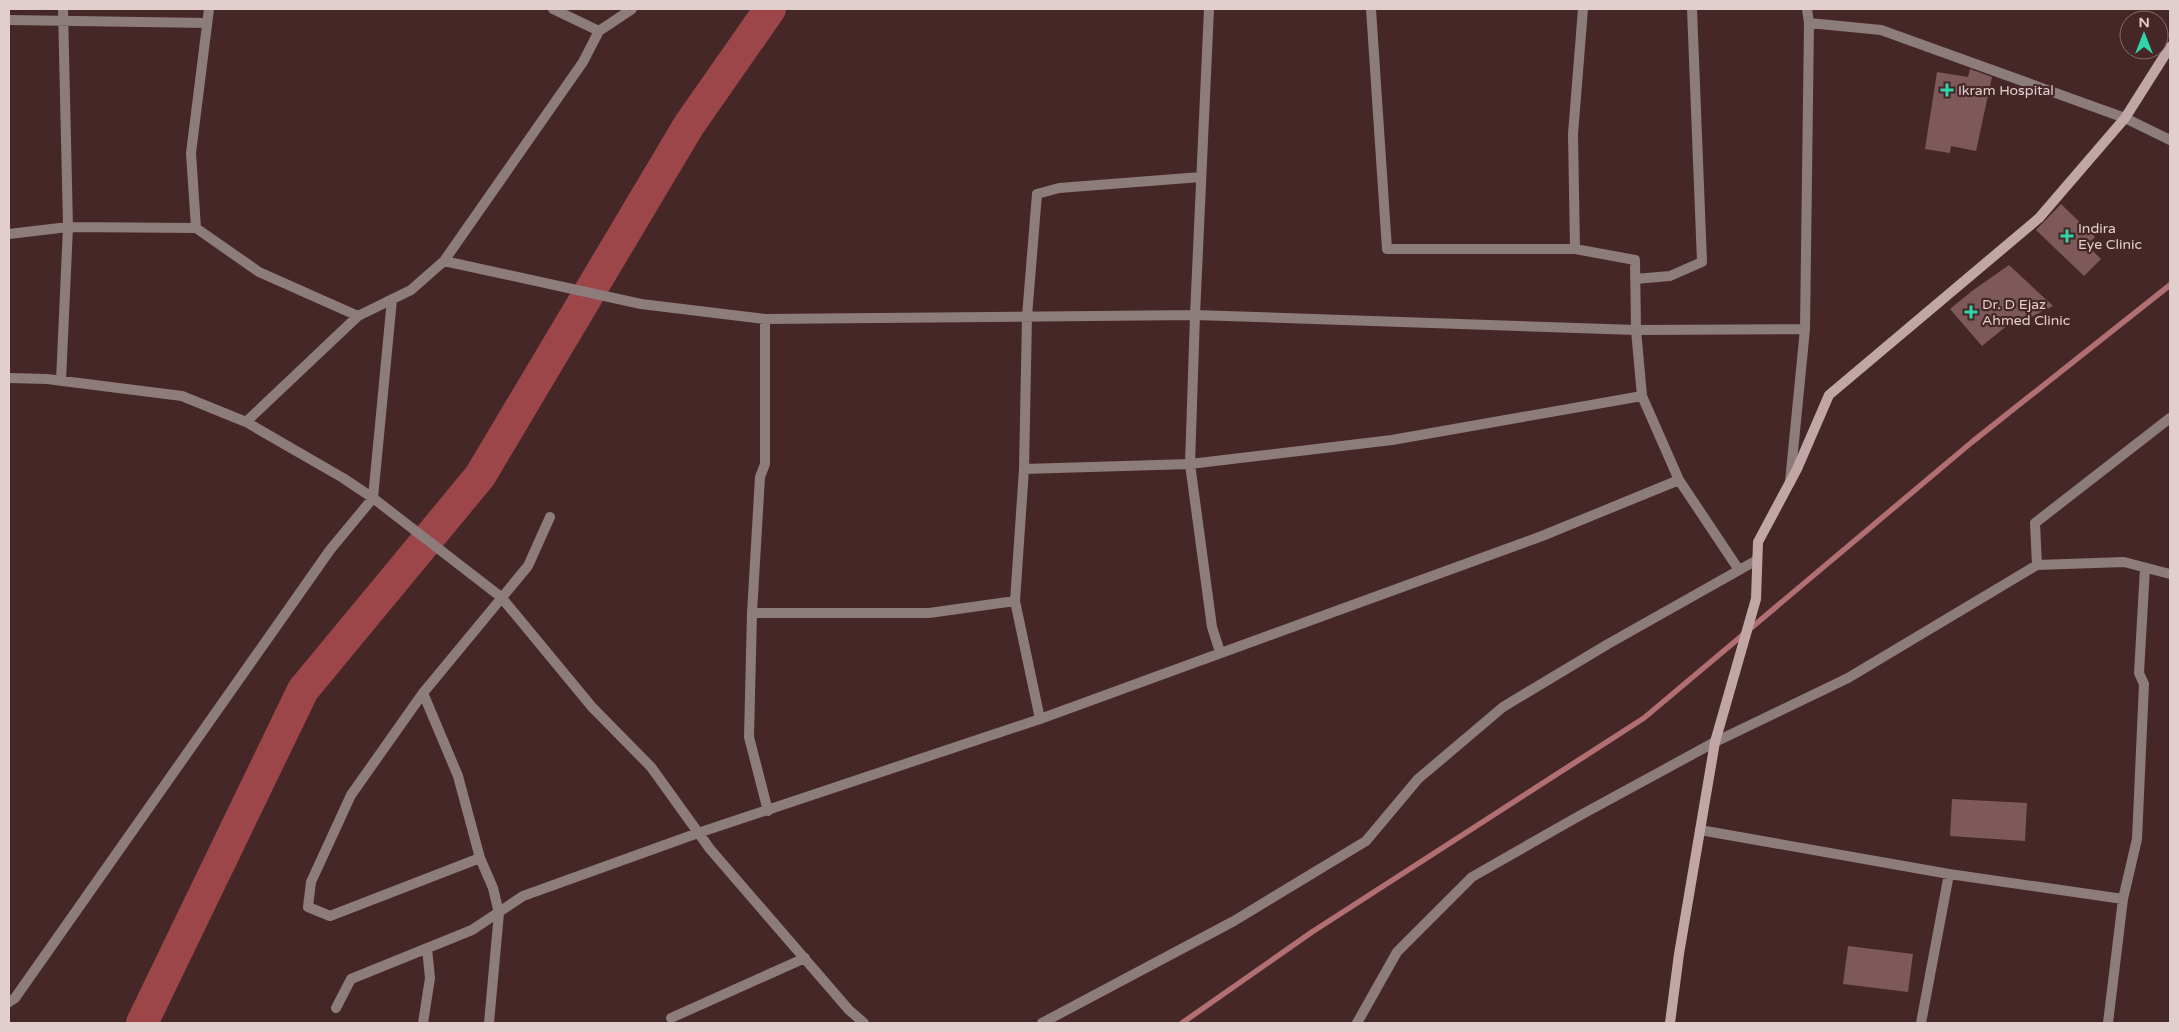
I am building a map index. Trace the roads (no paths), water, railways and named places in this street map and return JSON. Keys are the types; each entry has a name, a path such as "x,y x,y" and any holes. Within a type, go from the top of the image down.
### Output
{"street":[{"path":"61,381 68,227 63,9"},
{"path":"196,228 191,153 209,9"},
{"path":"553,9 600,31"},
{"path":"246,422 358,316 411,290 444,262 583,62 600,31 632,9"},
{"path":"1209,9 1190,464 1212,627 1220,652"},
{"path":"1371,9 1386,249 1574,249 1635,260 1636,330 1642,396 1679,480 1739,570"},
{"path":"1574,249 1573,134 1583,9"},
{"path":"1635,279 1670,276 1702,262 1692,9"},
{"path":"1790,482 1805,329 1807,9"},
{"path":"9,20 207,22"},
{"path":"1808,22 1881,30 2125,118 2170,140"},
{"path":"1670,1023 1679,954 1715,742 1756,599 1758,542 1790,482 1829,395 2039,218 2125,118 2170,47"},
{"path":"1040,718 1015,601 1024,468 1027,316 1037,194 1059,188 1201,176"},
{"path":"9,234 68,227 196,228 259,272 358,316"},
{"path":"444,262 641,304 765,319 1195,315 1636,330 1805,329"},
{"path":"9,1002 15,998 330,550 373,498 392,299"},
{"path":"765,319 765,464 760,477 752,613 749,737 768,811"},
{"path":"9,378 61,381 182,396 246,422 343,478 373,498 501,597 592,707 651,767 710,849 849,1010 864,1023"},
{"path":"1024,468 1190,464 1392,440 1642,396"},
{"path":"2037,564 2035,524 2170,418"},
{"path":"336,1008 351,979 472,930 523,896 698,833 1040,718 1542,536 1679,480"},
{"path":"480,858 330,916 308,907 311,882 351,795 423,693 528,566 550,518"},
{"path":"1042,1023 1234,921 1366,841 1418,780 1503,707 1608,644 1757,560"},
{"path":"1356,1023 1397,952 1472,877 1579,816 1715,742 1848,678 2037,564 2124,562 2170,574"},
{"path":"2108,1023 2123,899 2137,840 2144,684 2139,673 2145,568"},
{"path":"752,613 929,613 1015,601"},
{"path":"423,693 458,776 480,858 493,888 499,913 489,1023"},
{"path":"1700,830 1949,874 2123,899"},
{"path":"1921,1023 1949,874"},
{"path":"423,1023 430,978 426,948"},
{"path":"671,1018 805,958"}],"waterway":[{"path":"142,1023 303,690 480,476 689,125 770,9"},
{"path":"1182,1023 1312,932 1644,718 1972,442 2170,285"}],"place":[{"name":"Ikram Hospital","path":"1947,90"},
{"name":"Indira Eye Clinic","path":"2067,236"},
{"name":"Dr. D Ejaz Ahmed Clinic","path":"1971,312"}]}
